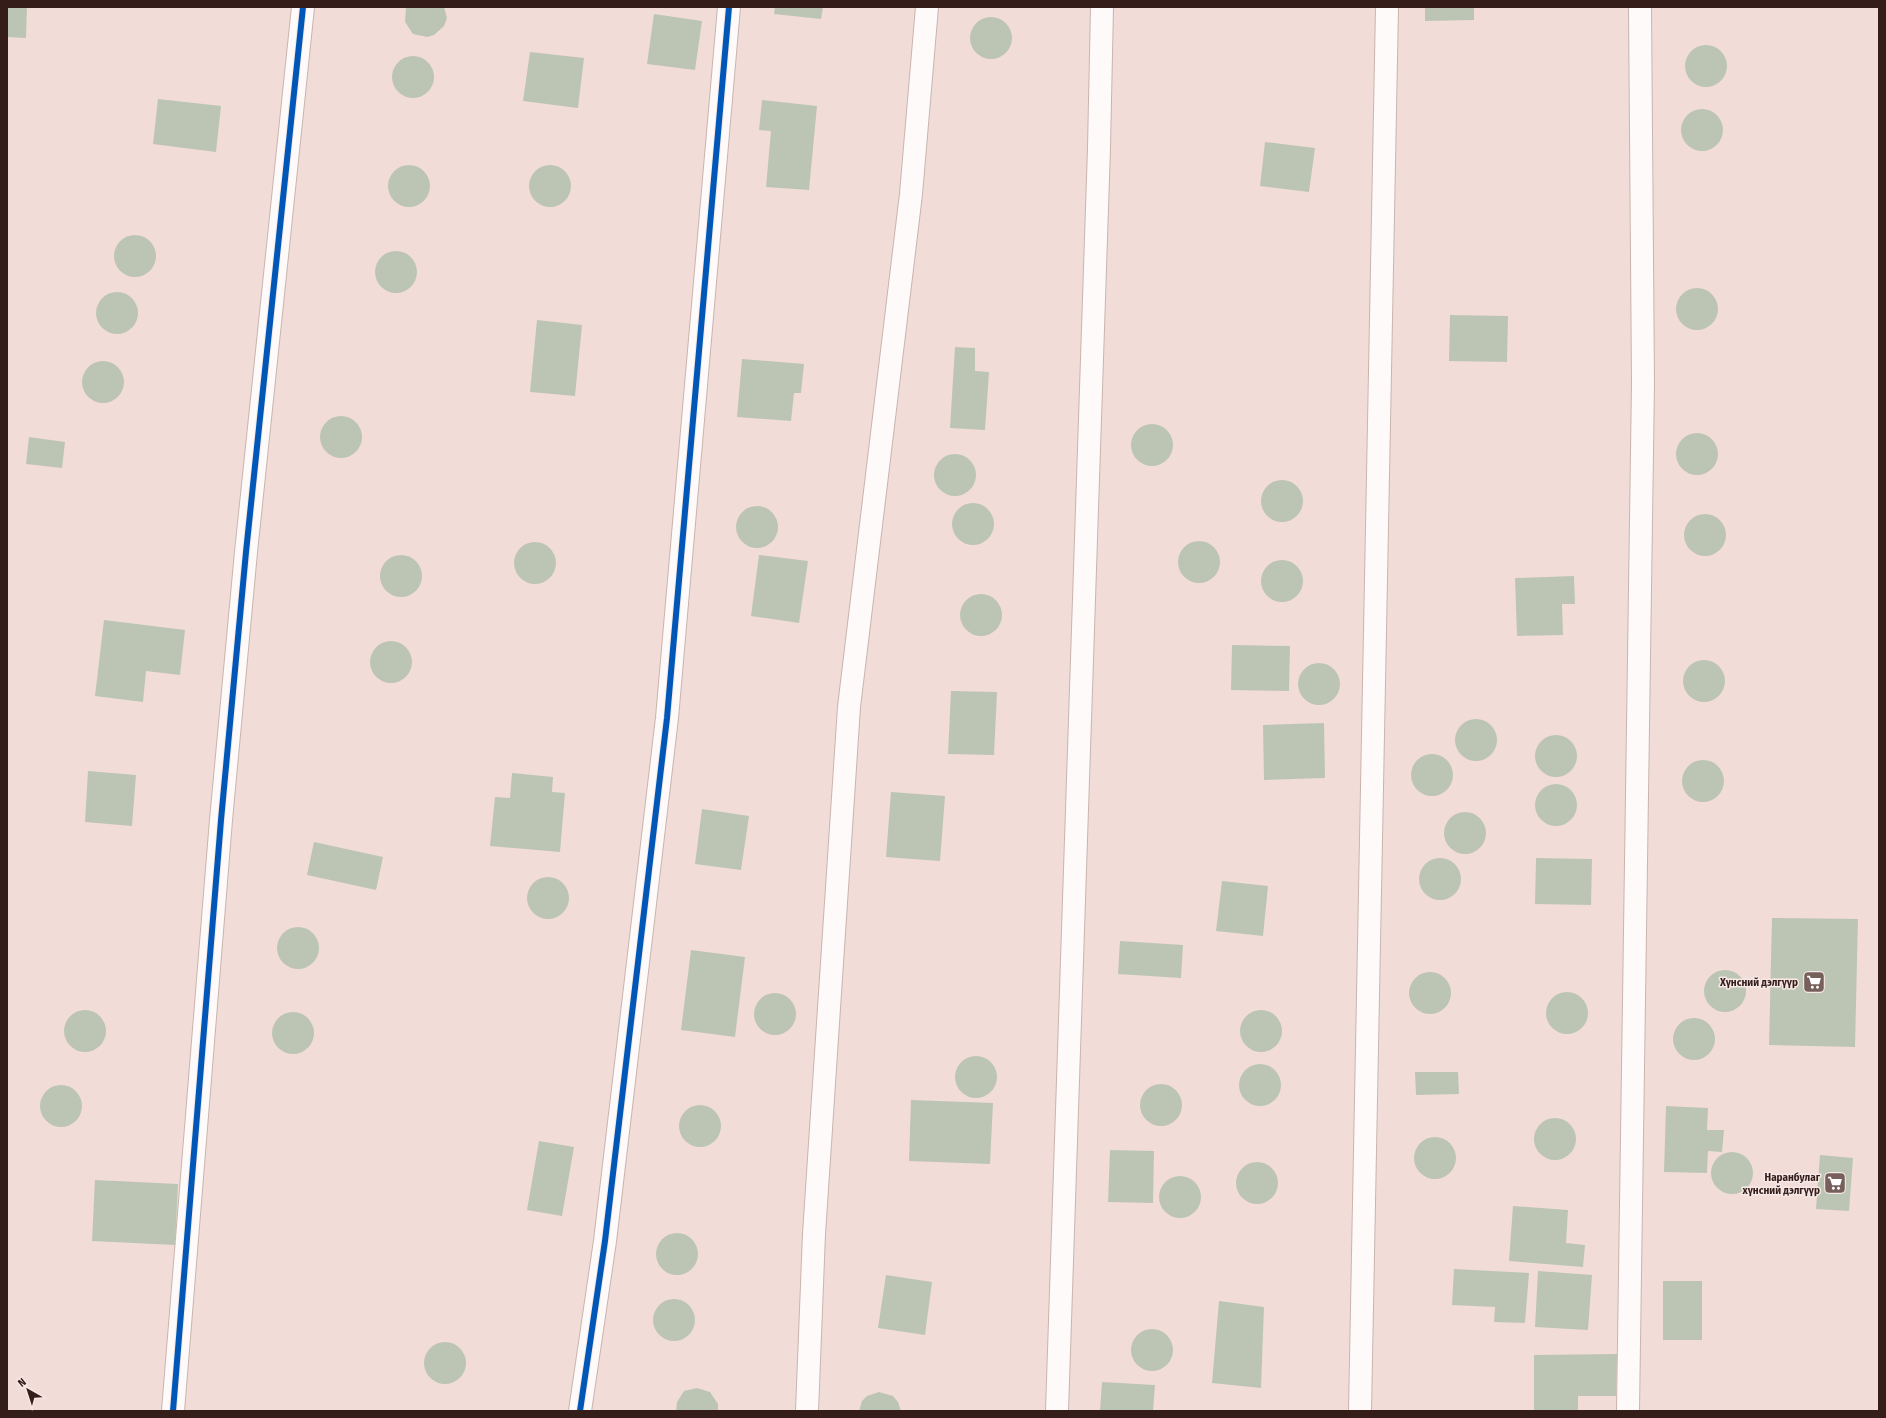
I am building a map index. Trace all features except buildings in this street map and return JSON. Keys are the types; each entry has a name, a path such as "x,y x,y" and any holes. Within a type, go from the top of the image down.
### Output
{"street":[{"path":"172,1411 218,851 245,560 303,7"},
{"path":"580,1411 605,1241 667,718 729,7"},
{"path":"808,1411 814,1234 849,707 911,194 927,7"},
{"path":"1057,1411 1099,164 1102,7"},
{"path":"1360,1411 1387,7"},
{"path":"1628,1411 1643,391 1640,7"}],"cycle path":[{"path":"173,1411 221,820 246,552 303,7"},
{"path":"580,1411 605,1241 667,718 729,7"}],"place":[{"name":"Хүнсний дэлгүүр","path":"1814,982"},
{"name":"Наранбулаг хүнсний дэлгүүр","path":"1835,1183"}]}
